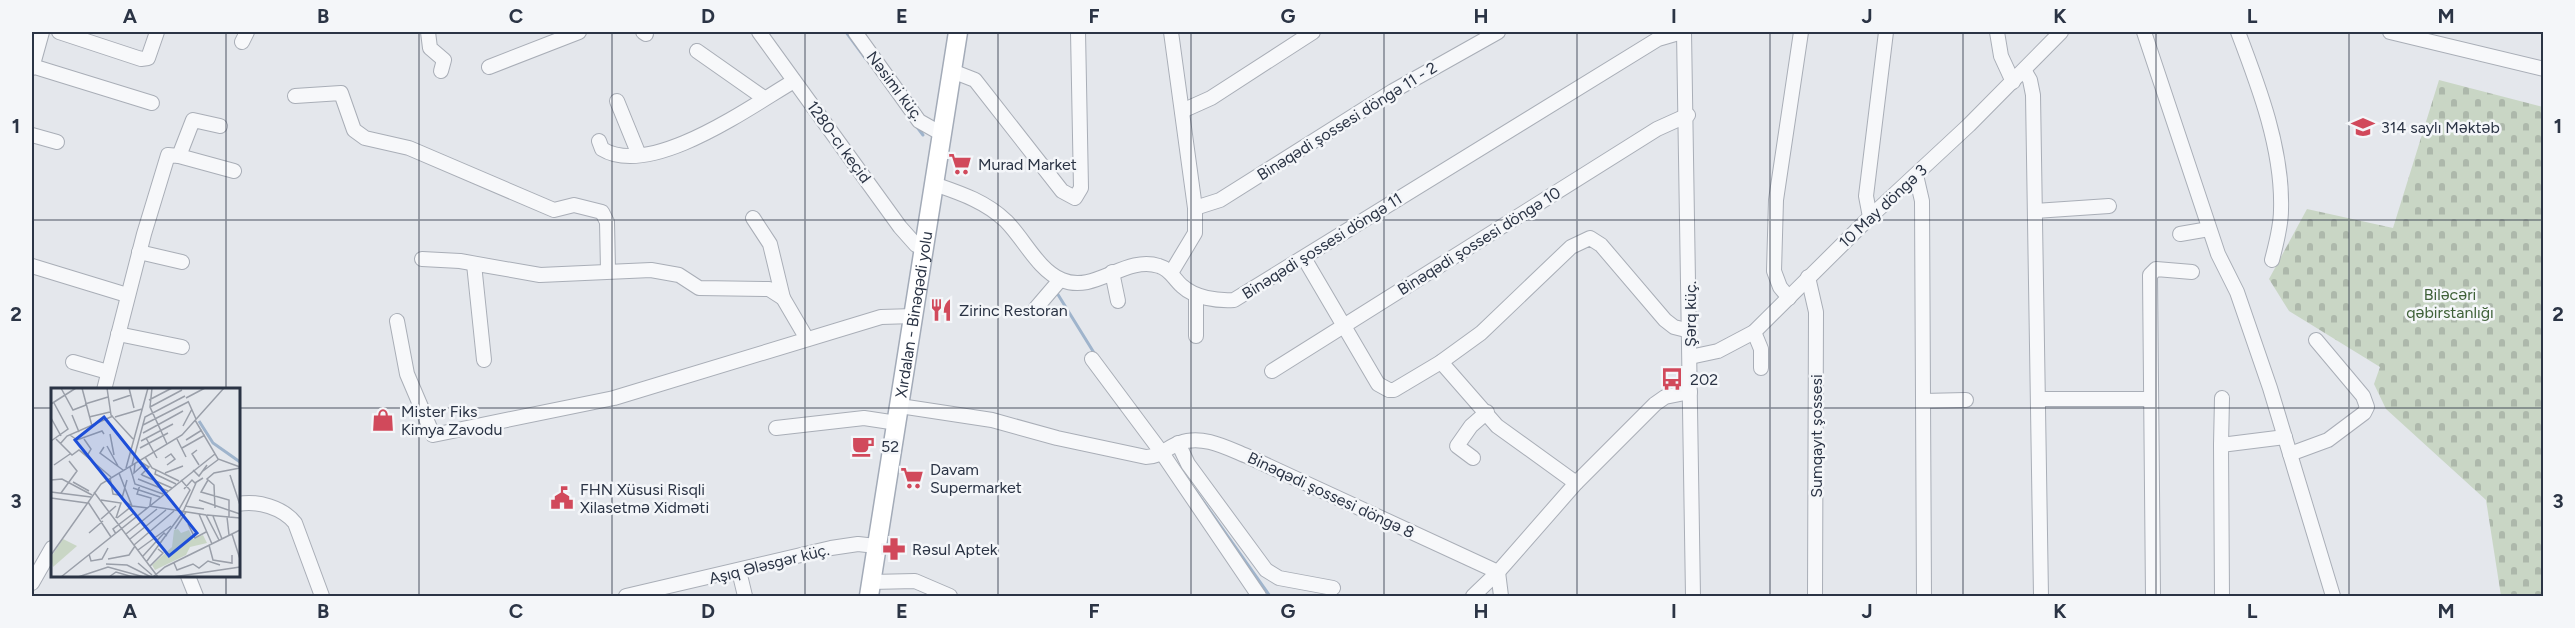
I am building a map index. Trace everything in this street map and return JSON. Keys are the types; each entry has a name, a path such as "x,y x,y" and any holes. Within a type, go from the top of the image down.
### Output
{"main road":[{"name":"Xırdalan - Binəqədi yolu","path":"870,589 958,32"}],"street":[{"path":"42,32 32,67 152,103"},
{"path":"59,32 141,59 148,58 157,32"},
{"path":"428,32 430,48 444,60 441,71"},
{"path":"489,67 579,32"},
{"name":"1280-cı keçid","path":"759,32 904,233 916,245 924,248"},
{"name":"Nəsimi küç.","path":"855,32 919,121 942,134"},
{"path":"952,71 975,80 1062,191 1075,198 1082,188 1078,32"},
{"path":"1171,32 1195,208 1194,233 1172,273"},
{"path":"1182,111 1211,98 1313,32"},
{"name":"Binəqədi şossesi döngə 11 - 2","path":"1195,208 1220,200 1393,91 1498,32"},
{"name":"Şərq küç.","path":"1683,32 1688,115 1693,597"},
{"name":"Binəqədi şossesi döngə 11","path":"1196,295 1234,300 1658,39 1683,32"},
{"path":"1789,298 1780,287 1774,271 1776,200 1801,32"},
{"path":"1870,217 1866,196 1886,32"},
{"path":"1997,32 2001,56 2013,82"},
{"name":"10 May döngə 3","path":"1690,357 1718,351 1754,332 1870,217 2013,82 2061,32"},
{"path":"2144,32 2209,230 2222,264 2237,292 2285,437 2333,597"},
{"path":"2238,32 2268,121 2279,179 2281,222 2272,260"},
{"path":"2391,32 2544,69"},
{"path":"696,51 752,87 764,99"},
{"path":"2024,70 2031,80 2033,95 2041,597"},
{"path":"600,141 602,149 607,152 639,155 685,144 794,81"},
{"path":"295,96 341,93 354,130 366,138 409,147 554,210 574,205 602,212 607,222 608,270"},
{"path":"617,101 639,155"},
{"name":"Binəqədi şossesi döngə 10","path":"1272,371 1657,129 1688,115"},
{"path":"179,156 193,120 220,126"},
{"path":"32,135 57,142"},
{"path":"104,388 165,160 168,155 179,156 234,171"},
{"path":"1916,175 1922,201 1924,597"},
{"path":"934,184 982,203 1005,220 1046,268 1060,280 1080,284 1112,272 1150,264 1160,266 1172,273 1182,286 1196,295 1196,336"},
{"path":"2035,211 2109,206"},
{"path":"753,218 770,244 783,298 807,339"},
{"path":"2180,234 2209,230"},
{"path":"1304,258 1378,384 1389,390 1394,390 1442,362 1481,333 1572,247 1590,238 1601,245 1665,320 1674,327 1690,331"},
{"path":"139,252 182,262"},
{"path":"422,259 474,264 540,275 608,270 651,270 679,275 699,288 769,289 783,298"},
{"path":"474,264 484,360"},
{"path":"32,266 128,295"},
{"path":"2153,597 2150,275 2156,269 2192,272"},
{"path":"1112,272 1118,301"},
{"name":"Sumqayıt şossesi","path":"1808,277 1816,312 1815,597"},
{"path":"1036,308 1060,280"},
{"path":"397,321 407,374 433,435 614,398 880,317 914,316"},
{"path":"1754,332 1761,349 1761,368"},
{"path":"118,334 182,347"},
{"path":"2290,454 2328,440 2364,413 2367,407 2363,396 2316,340"},
{"path":"1092,358 1170,449 1188,464 1266,570 1279,578 1333,588"},
{"path":"73,362 108,372"},
{"path":"1442,362 1497,426 1576,483"},
{"path":"1130,390 1144,417 1170,449 1259,597"},
{"path":"1473,597 1576,483 1655,404 1665,398 1690,392"},
{"path":"2222,398 2222,597"},
{"path":"2039,399 2151,399"},
{"path":"1923,401 1966,400"},
{"path":"1473,458 1457,446 1472,426 1487,412"},
{"name":"Binəqədi şossesi döngə 8","path":"776,428 898,414 992,420 1057,438 1146,457 1200,440 1249,457 1498,572"},
{"path":"2221,445 2285,437"},
{"path":"240,504 252,502 282,511 289,516 294,523 322,597"},
{"name":"Aşıq Ələsgər küç.","path":"626,597 831,548 858,544 876,546"},
{"path":"32,583 51,550"},
{"path":"739,571 745,597"},
{"path":"1498,572 1502,597"},
{"path":"188,577 196,597"},
{"path":"870,589 915,581 950,597"}],"green space":[{"name":"Biləcəri qəbirstanlığı","path":"2439,80 2543,107 2543,596 2501,596 2486,500 2386,409 2374,384 2380,367 2289,311 2269,279 2307,209 2393,228"}],"waterway":[{"path":"846,32 866,59"},
{"path":"917,127 923,135"},
{"path":"1057,293 1096,356"},
{"path":"1195,490 1270,596"}],"place":[{"name":"314 saylı Məktəb","path":"2363,127"},
{"name":"Murad Market","path":"960,164"},
{"name":"Zirinc Restoran","path":"941,310"},
{"name":"202","path":"1672,379"},
{"name":"Mister Fiks Kimya Zavodu","path":"383,420"},
{"name":"52","path":"863,446"},
{"name":"Davam Supermarket","path":"912,478"},
{"name":"FHN Xüsusi Risqli Xilasetmə Xidməti","path":"562,498"},
{"name":"Rəsul Aptek","path":"894,549"}]}
